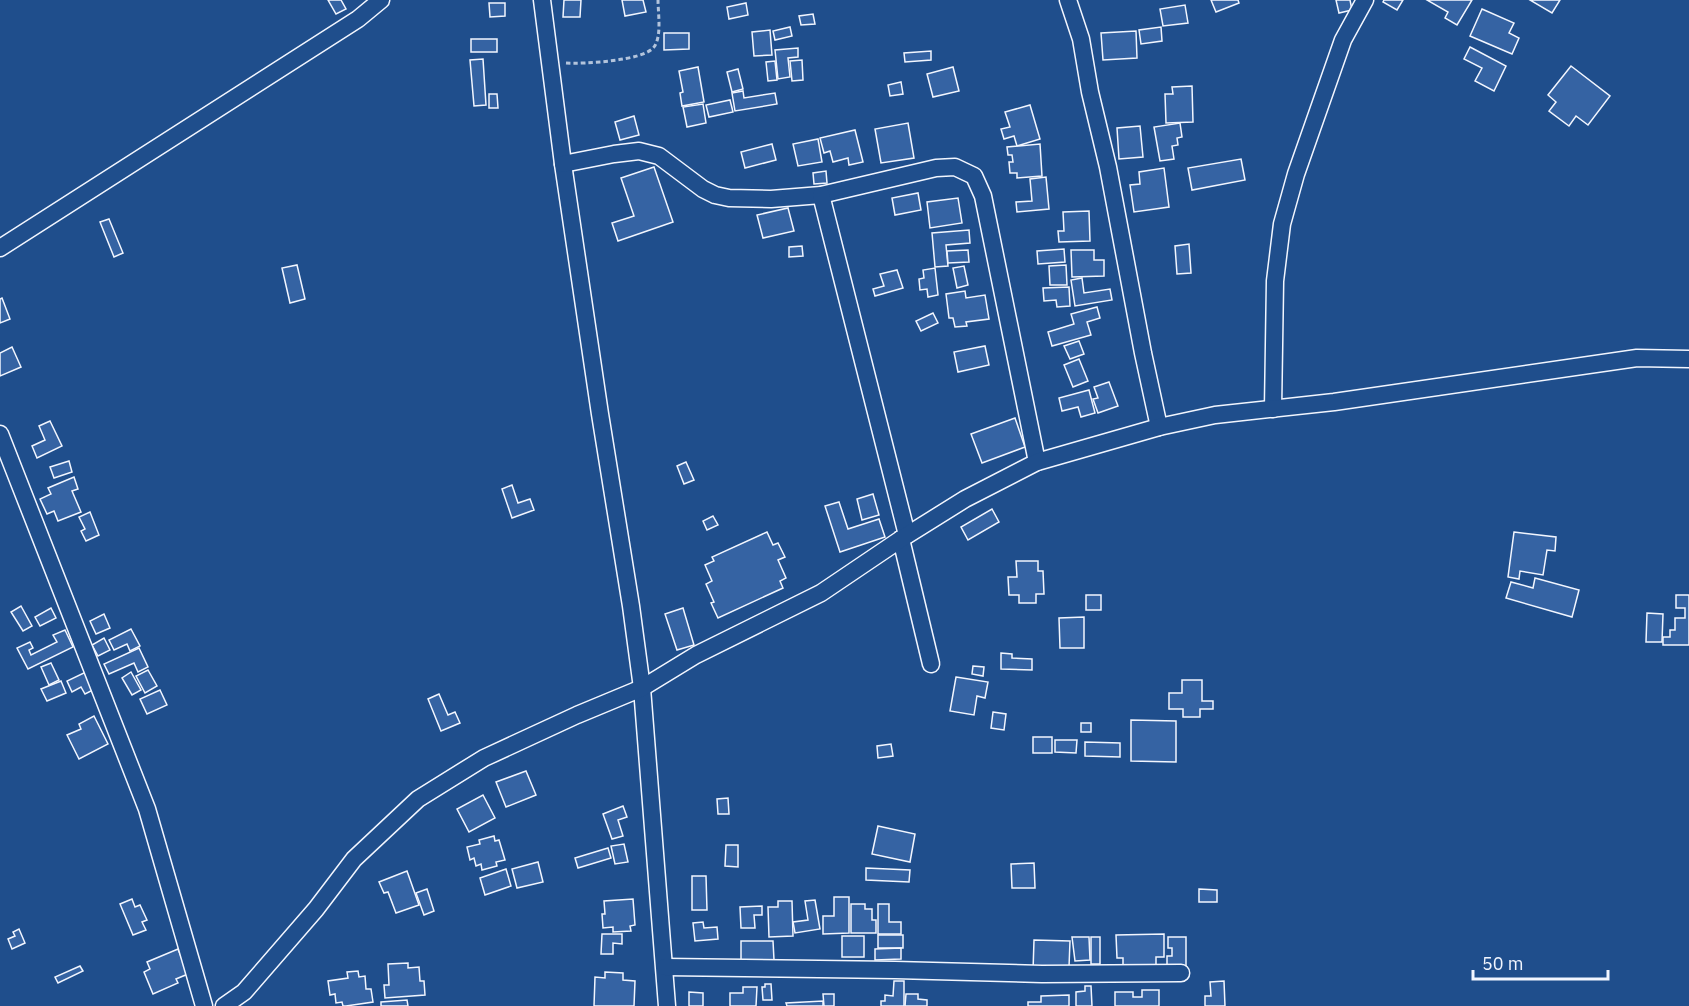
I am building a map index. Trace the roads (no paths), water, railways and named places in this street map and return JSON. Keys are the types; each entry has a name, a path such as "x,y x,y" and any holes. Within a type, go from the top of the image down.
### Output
{"street":[{"path":"0,248 348,25 381,0"},
{"path":"542,0 563,164 600,414 632,606 642,688 667,1006"},
{"path":"1068,0 1081,39 1160,427"},
{"path":"1273,408 1275,281 1282,224 1296,174 1343,40 1365,0"},
{"path":"563,164 639,151 659,156 703,189 729,198 771,199 821,195 936,168 956,167 974,176 983,196 1037,462"},
{"path":"821,195 904,537 931,664"},
{"path":"224,1006 244,992 316,909 354,859 418,799 484,758 642,688 696,656 820,593 965,500 1037,462 1160,427 1215,415 1334,402 1637,358 1689,359"},
{"path":"0,434 147,809 204,1006"},
{"path":"665,967 895,969 1042,974 1181,973"}]}
